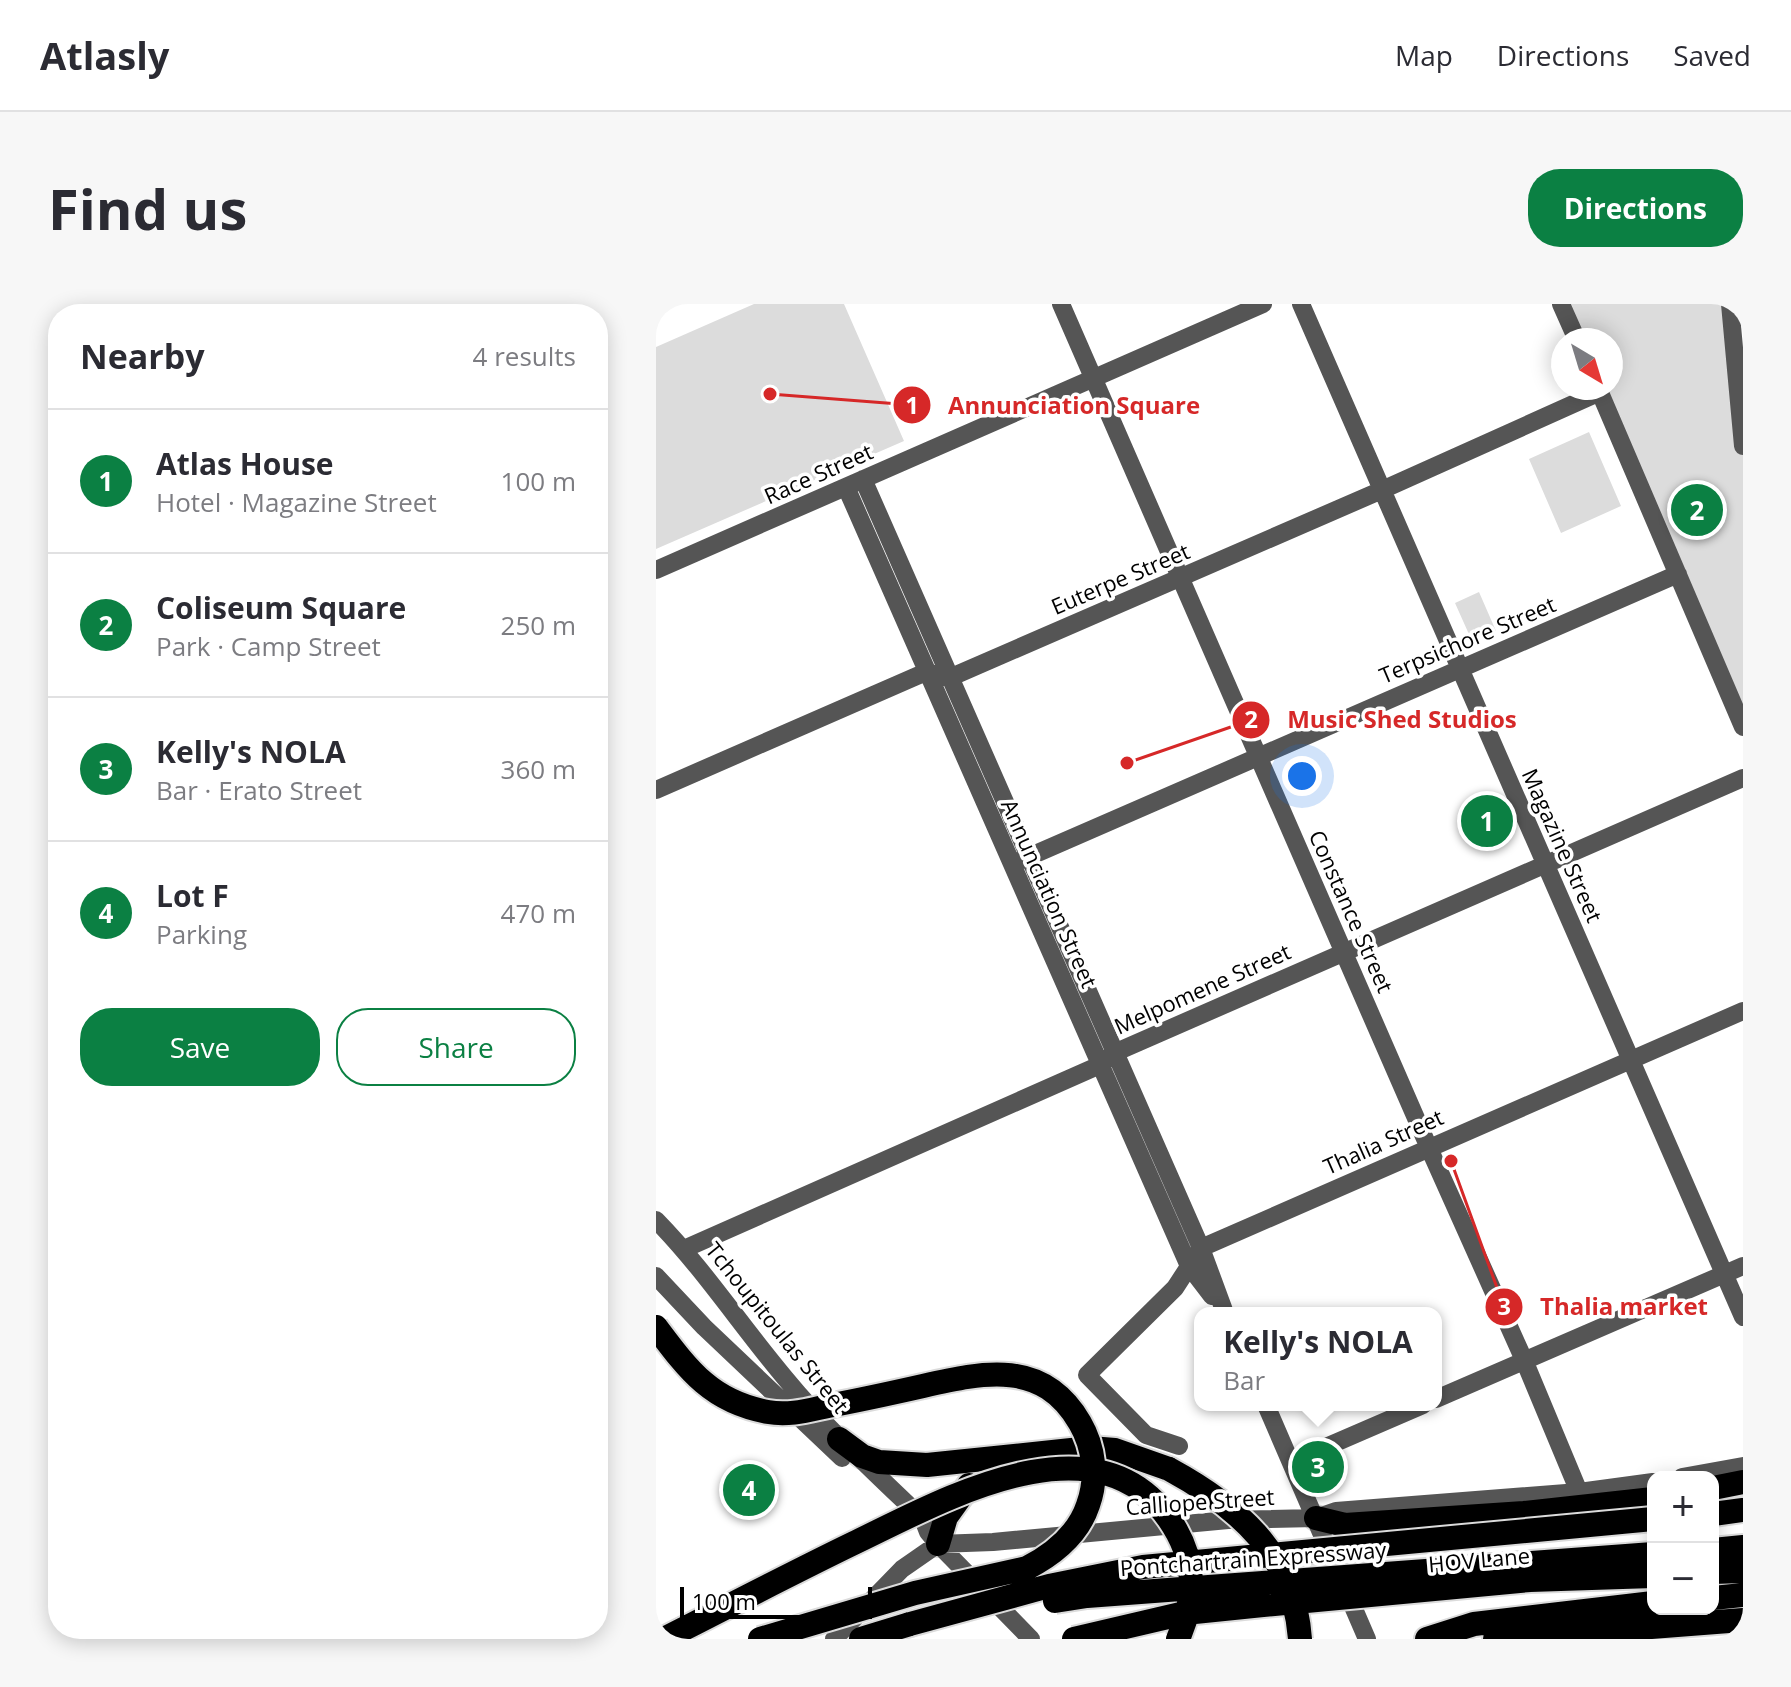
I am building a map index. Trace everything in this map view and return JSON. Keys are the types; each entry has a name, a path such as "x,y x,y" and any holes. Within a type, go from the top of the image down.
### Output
{"highway":[{"path":"656,1327 705,1385 733,1403 754,1409 793,1414 976,1374 1012,1374 1035,1382 1060,1397 1073,1411 1088,1440 1094,1460 1090,1502 1072,1535 1043,1559 1027,1568 915,1593 760,1639"},
{"path":"839,1439 862,1456 896,1464 927,1465 1090,1448 1115,1450 1169,1469 1211,1491 1263,1542 1284,1572 1297,1612 1300,1639"},
{"path":"933,1538 970,1485 999,1467 1032,1454"},
{"path":"660,1638 961,1492 1023,1473 1074,1469 1099,1472 1133,1486 1168,1517 1181,1539 1192,1579 1191,1600 1178,1639"},
{"path":"1719,1487 1743,1482"},
{"path":"1316,1518 1345,1525 1647,1501"},
{"path":"910,1624 1049,1586 1143,1567 1647,1501"},
{"path":"1719,1513 1743,1510"},
{"path":"1719,1549 1743,1547"},
{"name":"Pontchartrain Expressway","path":"861,1639 910,1624 1087,1596 1647,1554"},
{"path":"1719,1572 1743,1571"},
{"name":"HOV Lane","path":"1074,1639 1185,1613 1247,1606 1530,1580 1647,1576"},
{"path":"1719,1597 1743,1595"},
{"path":"1427,1639 1474,1624 1647,1604"},
{"path":"1495,1639 1743,1620"}],"street":[{"name":"Constance Street","path":"1061,304 1579,1492"},
{"name":"Race Street","path":"656,570 1263,304"},
{"name":"Magazine Street","path":"1301,304 1743,1317"},
{"path":"1561,304 1572,328"},
{"path":"1730,304 1743,446"},
{"name":"Euterpe Street","path":"949,678 1382,490 1577,400"},
{"path":"1603,400 1743,727"},
{"name":"Annunciation Street","path":"854,483 926,672 1020,860"},
{"name":"Annunciation Street","path":"854,483 949,678 1020,860 1107,1059 1189,1266 1220,1307"},
{"name":"Terpsichore Street","path":"1020,860 1678,574"},
{"path":"656,790 926,672 949,678"},
{"name":"Melpomene Street","path":"684,1249 1343,952 1743,778"},
{"name":"Thalia Street","path":"1201,1248 1743,1011"},
{"name":"Annunciation Street","path":"1107,1059 1201,1248 1222,1307"},
{"name":"Tchoupitoulas Street","path":"656,1220 684,1249 784,1377 839,1439 923,1519 933,1538 980,1590 1031,1639"},
{"path":"1179,1446 1146,1435 1087,1375 1175,1288 1201,1248"},
{"path":"1442,1396 1743,1266"},
{"name":"Tchoupitoulas Street","path":"656,1276 704,1327 914,1527 933,1538"},
{"path":"1269,1411 1367,1639"},
{"path":"1291,1462 1409,1411"},
{"path":"1715,1471 1743,1466"},
{"name":"Calliope Street","path":"933,1538 993,1542 1228,1520 1316,1518 1336,1511 1579,1492 1647,1501"},
{"path":"834,1639 933,1538"}],"shaded area":[{"path":"754,304 844,304 904,441 656,549 656,347"},
{"path":"1561,304 1730,304 1743,446 1743,727 1603,400 1623,400 1623,328 1572,328"},
{"path":"1589,432 1621,506 1561,533 1529,459"},
{"path":"1479,592 1496,631 1472,641 1455,603"}],"place":[{"name":"Annunciation Square","path":"770,394"},
{"name":"Coliseum Square","path":"1697,510"},
{"name":"Music Shed Studios","path":"1127,763"},
{"name":"Atlas House","path":"1487,821"},
{"name":"Thalia market","path":"1451,1161"},
{"name":"Kelly's NOLA","path":"1318,1467"},
{"name":"Lot F","path":"749,1490"}]}
